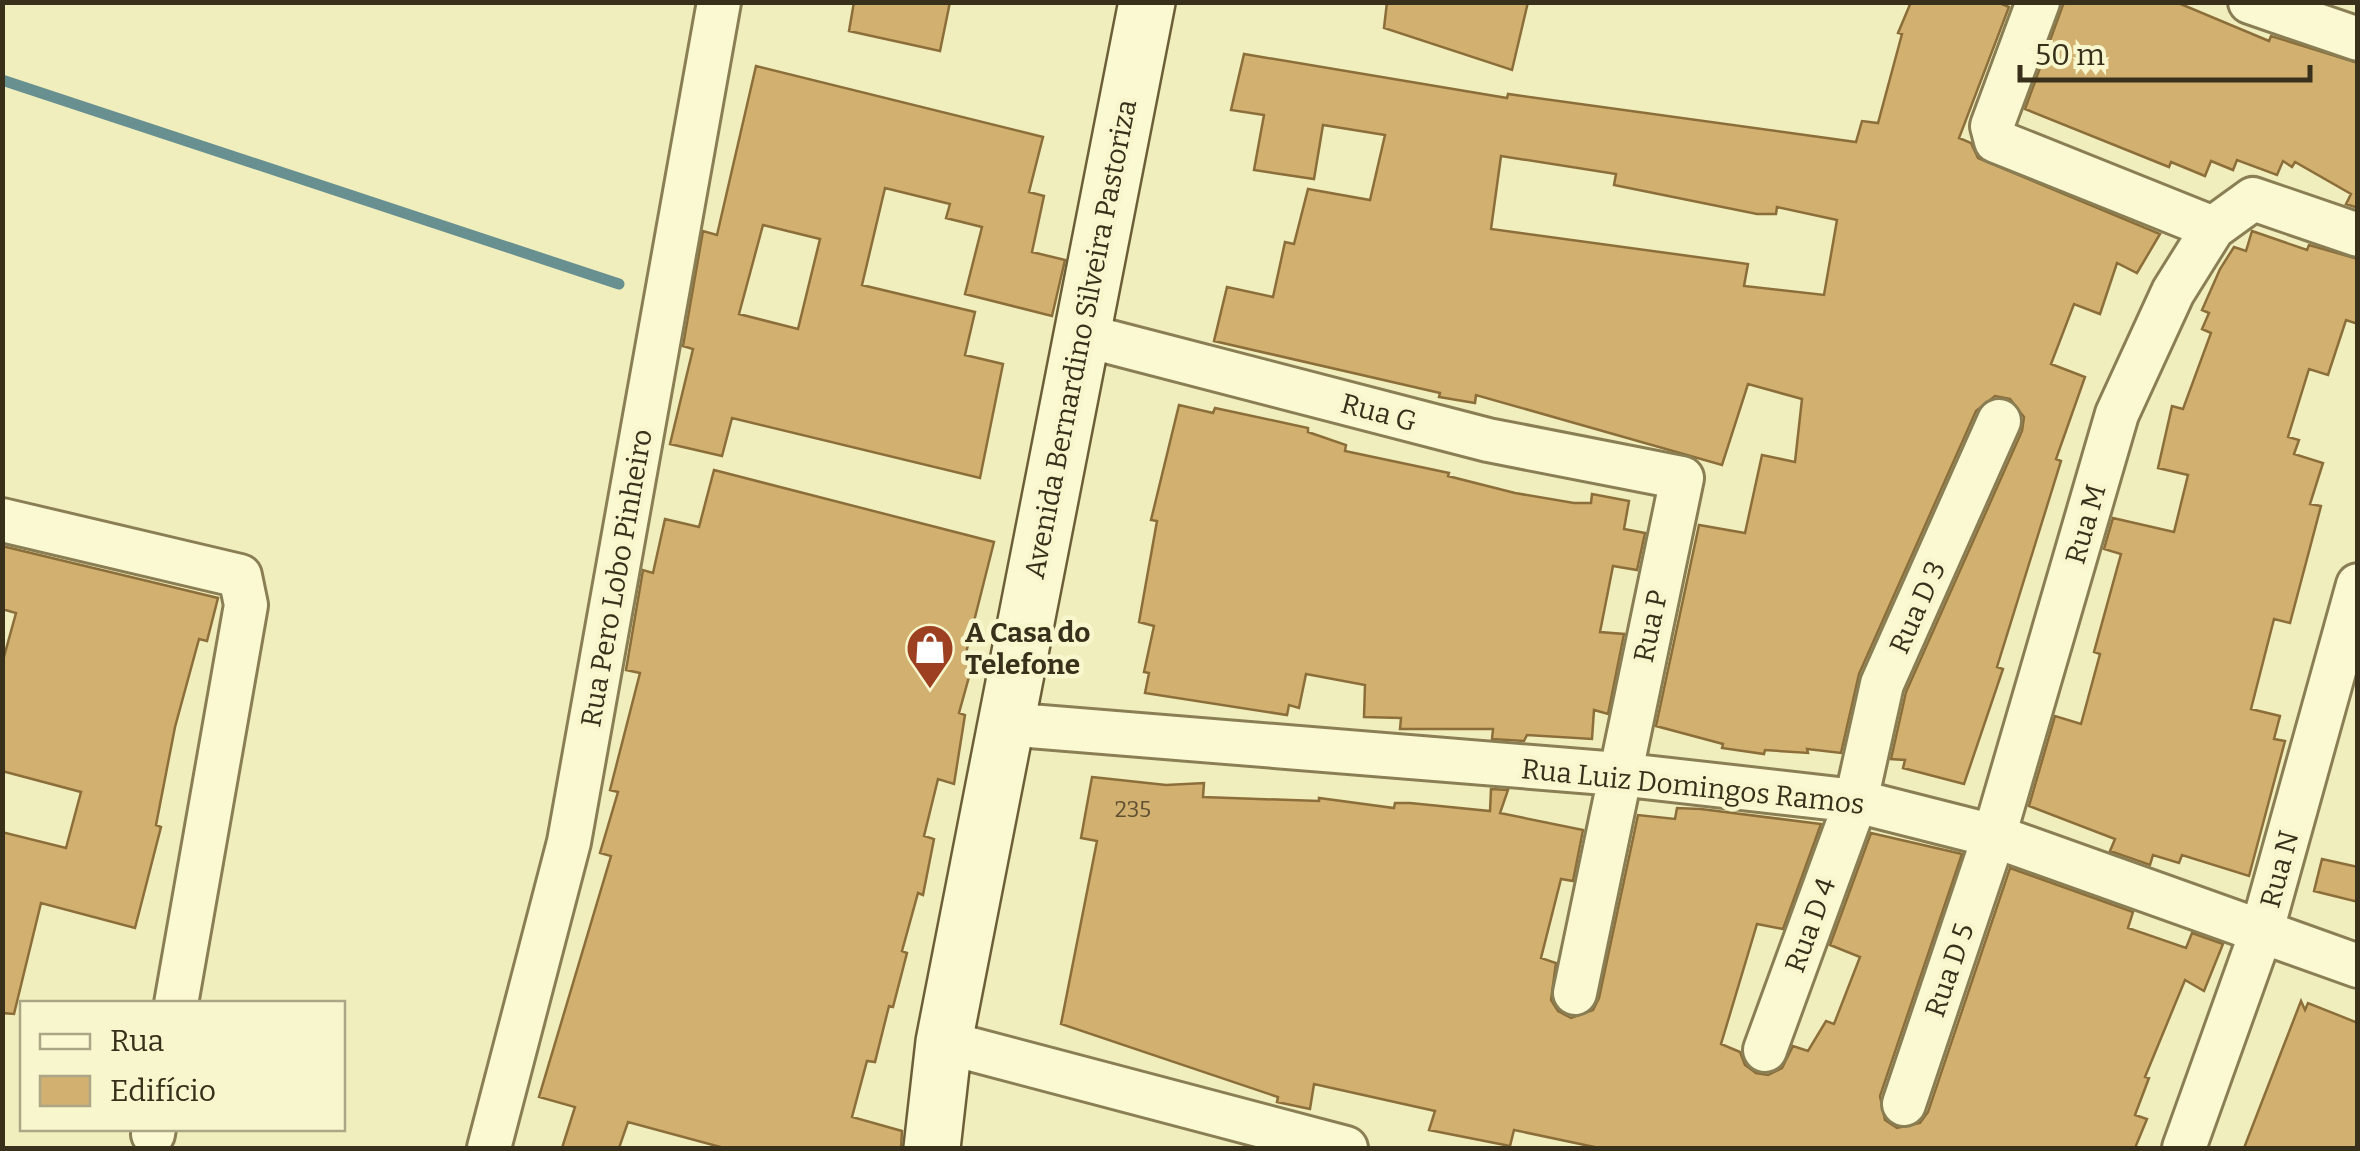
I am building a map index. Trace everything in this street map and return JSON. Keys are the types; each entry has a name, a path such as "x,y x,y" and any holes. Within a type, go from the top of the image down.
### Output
{"main road":[{"name":"Avenida Bernardino Silveira Pastoriza","path":"932,1148 944,1042 1079,334 1147,2"}],"street":[{"name":"Rua Pero Lobo Pinheiro","path":"489,1148 568,842 719,2"},
{"path":"2038,2 1992,126 1996,141 2214,228"},
{"path":"2250,2 2358,39"},
{"name":"Rua M","path":"1994,836 2116,414 2174,292 2214,228 2252,199 2358,235"},
{"name":"Rua G","path":"1079,334 1488,440 1682,478"},
{"name":"Rua D 3","path":"1856,801 1882,684 2000,421"},
{"name":"Rua P","path":"1575,994 1682,478"},
{"path":"2,520 240,576 246,605 177,1001"},
{"name":"Rua N","path":"2184,1148 2262,930 2358,585"},
{"name":"Rua Luiz Domingos Ramos","path":"1005,724 1618,774 1856,801 1994,836 2358,966"},
{"name":"Rua D 4","path":"1765,1050 1856,801"},
{"name":"Rua D 5","path":"1904,1104 1994,836"},
{"path":"944,1042 1346,1148"}],"building":[{"path":"854,2 950,2 940,51 849,31"},
{"path":"1387,2 1528,2 1512,70 1384,28"},
{"path":"1911,2 1997,2 2009,7 1959,138 1971,143 1978,158 2160,234 2137,273 2117,263 2100,314 2074,304 2051,364 2085,377 2056,459 2061,461 1997,667 2003,669 1964,784 1903,768 1905,760 1891,759 1906,692 2022,431 2024,417 2010,399 1995,396 1976,411 1859,674 1841,753 1807,749 1808,753 1765,750 1764,754 1722,748 1723,744 1656,726 1699,525 1745,533 1762,455 1795,462 1802,399 1748,384 1722,465 1476,395 1475,403 1439,397 1440,393 1214,341 1227,287 1273,297 1285,242 1294,244 1308,189 1370,200 1385,135 1323,125 1314,179 1254,170 1264,115 1231,110 1244,54 1507,98 1508,94 1856,142 1862,121 1878,123 1902,34 1898,33","holes":["1501,156 1616,174 1614,185 1757,214 1776,214 1777,207 1837,220 1824,295 1744,286 1748,264 1491,229"]},
{"path":"2064,2 2176,2 2269,41 2271,36 2358,63 2358,208 2346,204 2351,194 2295,162 2292,167 2283,161 2277,175 2237,160 2233,170 2211,161 2205,176 2171,162 2169,167 2025,109"},
{"path":"756,66 1043,137 1029,192 1044,196 1032,252 1065,260 1052,316 965,294 982,227 946,218 950,204 885,188 862,285 975,312 965,355 1003,364 980,478 732,418 722,456 670,444 693,349 683,346 703,231 717,235","holes":["763,225 820,239 798,329 739,314"]},
{"path":"2252,231 2307,250 2309,245 2358,259 2358,324 2346,320 2328,375 2309,369 2288,437 2299,440 2294,454 2323,463 2310,504 2321,506 2290,623 2274,619 2251,709 2280,716 2274,739 2285,741 2249,876 2182,855 2179,863 2153,855 2150,865 2110,851 2115,839 2029,806 2055,716 2081,724 2100,654 2094,652 2121,554 2104,549 2113,518 2174,532 2188,475 2158,468 2172,406 2183,409 2211,333 2202,329 2209,313 2202,310 2220,269 2234,247 2246,251"},
{"path":"1179,405 1213,413 1215,408 1308,428 1308,432 1346,445 1345,451 1449,473 1448,476 1515,493 1574,503 1591,503 1592,494 1629,501 1624,529 1645,533 1637,570 1613,566 1600,632 1624,634 1608,714 1594,710 1592,739 1527,735 1524,741 1492,739 1493,729 1400,729 1401,718 1364,717 1365,685 1306,674 1299,708 1289,705 1287,715 1145,693 1149,673 1144,672 1154,626 1139,622 1157,521 1151,520"},
{"path":"714,470 994,542 965,657 974,659 959,713 965,715 954,784 938,779 924,836 934,839 923,895 918,893 902,951 907,953 893,1007 889,1006 875,1062 867,1061 852,1117 902,1131 901,1148 724,1148 628,1122 619,1148 562,1148 575,1107 539,1097 611,856 600,853 618,792 610,790 640,673 626,670 643,570 653,573 665,519 699,527"},
{"path":"2,546 218,598 207,641 199,639 175,727 156,825 161,827 135,928 41,903 14,1014 2,1013 2,832 66,848 81,792 2,771 2,664 16,613 2,609"},
{"path":"1092,777 1166,785 1204,783 1203,797 1319,798 1394,808 1395,803 1410,803 1490,811 1491,789 1508,790 1500,813 1583,830 1573,881 1561,879 1541,958 1556,963 1551,1000 1558,1011 1571,1018 1593,1010 1599,998 1638,815 1675,819 1677,808 1701,809 1821,824 1783,929 1757,924 1721,1044 1740,1052 1745,1065 1756,1073 1768,1075 1782,1068 1793,1046 1808,1051 1826,1021 1834,1024 1860,957 1830,945 1871,833 1962,854 1880,1096 1885,1120 1897,1128 1920,1123 1928,1112 2010,868 2133,912 2128,928 2186,948 2192,933 2223,944 2204,991 2185,980 2145,1077 2149,1078 2135,1115 2147,1119 2135,1148 1599,1148 1514,1130 1510,1146 1429,1130 1435,1111 1314,1084 1310,1109 1277,1102 1278,1097 1061,1024 1097,841 1081,838"},
{"path":"2322,859 2358,867 2358,902 2314,891"},
{"path":"2301,1001 2305,1010 2308,1003 2358,1023 2358,1148 2244,1148"}],"waterway":[{"path":"2,80 619,284"}],"place":[{"name":"A Casa do Telefone","path":"930,690"}]}
